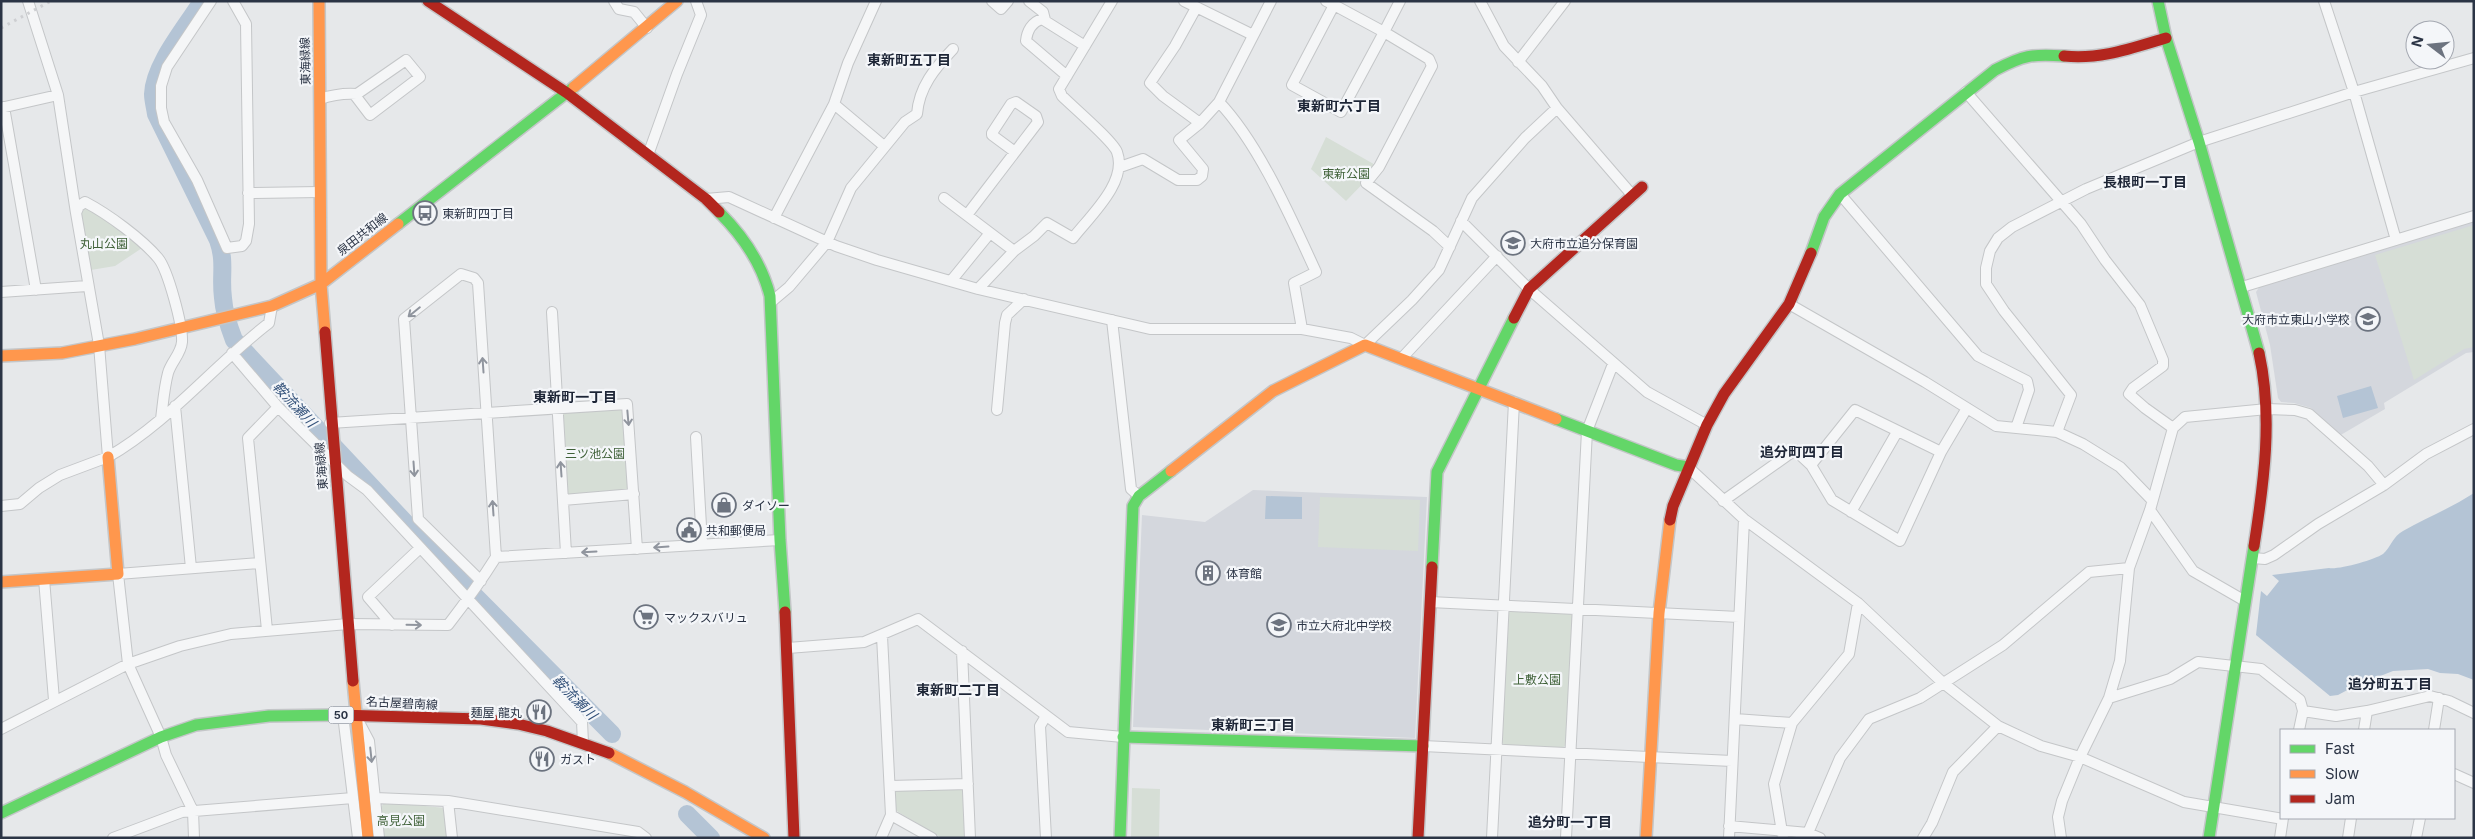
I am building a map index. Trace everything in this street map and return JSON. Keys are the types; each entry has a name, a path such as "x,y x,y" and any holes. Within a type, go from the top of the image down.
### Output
{"street":[{"path":"28,1 58,95 87,286 99,345 118,574 128,664 161,737 166,755 193,811 194,838"},
{"path":"211,1 167,67 161,86 161,108 164,122 198,180 227,248 242,246 246,241 249,224 246,24 233,1"},
{"name":"東海緑線","path":"319,1 321,284 331,427 368,838"},
{"path":"428,1 567,93 706,199 729,222 765,276 770,303 780,540 788,648 794,838"},
{"path":"614,1 619,9 634,12 647,28"},
{"name":"泉田共和線","path":"1,356 62,353 181,328 272,306 321,284 567,93 677,1"},
{"path":"648,155 701,14 696,1"},
{"path":"774,218 834,104 848,64 876,1"},
{"path":"992,1 1002,9 1008,1"},
{"path":"1029,1 1043,12 1045,20"},
{"path":"978,289 1014,251 1034,236 1047,223 1073,238 1111,188 1120,167 1116,150 1062,96 1060,89 1112,1"},
{"path":"1184,1 1252,35"},
{"path":"1120,167 1143,159 1178,180 1197,180 1202,176 1203,169 1179,140 1200,123 1219,102 1270,1"},
{"path":"1400,1 1384,32 1341,112 1292,85 1330,3 1384,32 1430,59 1432,66 1380,167 1366,183 1433,231 1450,247"},
{"path":"1480,1 1504,46 1542,86 1557,108 1633,196"},
{"path":"1518,62 1565,1"},
{"path":"2158,1 2166,38 2242,287 2260,355 2266,409 2265,461 2253,558 2209,838"},
{"path":"2324,1 2354,92 2396,240"},
{"path":"1196,8 1175,46 1150,82 1163,96 1200,123"},
{"path":"1067,76 1026,41 1028,30 1037,21 1045,20 1085,46"},
{"path":"1646,838 1659,613 1667,533 1673,506 1707,424 1724,394 1789,304 1806,267 1824,217 1840,194 1995,70 2021,57 2036,54 2082,58 2110,54 2166,38"},
{"path":"770,303 789,287 827,242 851,188 905,122 917,114 918,100 923,87 940,63 953,49"},
{"path":"2057,432 2071,395 1994,297 1986,284 1986,268 1990,251 1998,238 2061,202 2199,142 2354,92 2474,58"},
{"path":"320,99 344,93 354,94 406,60 420,77 370,115 354,94"},
{"path":"1966,92 2081,224 2105,260 2140,305 2163,360 2163,366 2133,388 2129,394 2173,428"},
{"path":"36,290 3,107 58,95"},
{"path":"967,215 1038,122 1036,116 1016,102 1011,104 992,133 992,136 1015,152"},
{"path":"1219,102 1241,128 1290,216 1316,272 1294,283 1302,329"},
{"path":"834,104 884,146"},
{"path":"1120,838 1133,506 1139,496 1273,391 1365,345 1412,300 1439,270 1472,198 1525,138 1557,108"},
{"path":"1418,838 1437,472 1529,290 1642,187"},
{"path":"248,193 320,192"},
{"path":"1840,194 1978,356 2027,381 2029,390 2016,428"},
{"path":"706,199 729,197 827,242 877,260 978,289 1150,329 1302,329 1351,338 1587,431 1676,465 1688,467 1744,519 1858,603 1942,682 1998,726 2041,746 2080,757 2184,802 2280,818"},
{"path":"944,198 1014,251"},
{"path":"76,213 79,206 86,202 102,211 160,259 177,308 182,344 168,372 161,419"},
{"path":"2242,287 2474,216"},
{"path":"1462,221 1529,290 1613,364 1647,392 1707,424"},
{"path":"951,281 990,233"},
{"path":"1401,358 1497,256"},
{"path":"1,728 128,664 180,646 231,634 348,624 448,625 469,599 496,557 478,283 474,278 461,274 404,319 418,518 479,583"},
{"path":"1,292 87,286"},
{"path":"997,410 1005,323 1007,315 1024,299"},
{"path":"1789,304 1848,336 1996,426 2057,432 2083,444 2120,467 2151,499"},
{"path":"1,506 20,504 39,488 60,475 108,457 139,438 233,352 269,323 272,306"},
{"path":"552,312 566,553"},
{"path":"1112,320 1131,489 1139,496"},
{"path":"233,352 278,407 334,457 348,476 367,490 419,549 469,599 582,722 583,742"},
{"path":"1566,838 1587,431 1613,364"},
{"path":"1492,838 1514,402"},
{"path":"331,427 411,419 627,404 637,549"},
{"path":"176,406 191,568"},
{"path":"267,630 248,438 278,407"},
{"path":"1723,501 1795,450 1811,465 1832,500 1900,541 1941,452 1968,408"},
{"path":"2061,838 2058,817 2080,757 2109,698 2120,661 2129,568 2150,510 2151,499 2173,428 2185,417 2266,409 2295,410 2309,414 2368,466 2384,486"},
{"path":"1811,465 1855,410 1941,452"},
{"path":"2253,558 2266,559 2274,555 2318,524 2384,486 2426,454 2474,429"},
{"path":"1851,512 1897,432"},
{"path":"696,436 702,544"},
{"path":"563,500 634,494"},
{"path":"2150,510 2193,571 2245,601"},
{"path":"1729,838 1744,519"},
{"path":"496,557 780,540"},
{"path":"392,625 368,597 419,549"},
{"path":"1,582 259,563"},
{"path":"1808,833 1840,758 1868,720 1920,698 1942,682 2003,645 2089,572 2129,568"},
{"path":"44,579 54,700"},
{"path":"1430,602 1739,617"},
{"path":"1783,834 1774,784 1792,723 1849,654 1858,603"},
{"path":"788,648 864,642 882,636 918,619 1068,732 1123,737 1423,746 1732,761"},
{"path":"881,838 890,815 882,636"},
{"path":"962,652 970,838"},
{"path":"2109,698 2170,679 2198,662 2261,669 2300,700 2303,711 2299,729"},
{"path":"2303,711 2336,716 2367,712 2430,696 2474,713"},
{"path":"2434,729 2439,698"},
{"path":"2364,729 2367,712"},
{"path":"343,715 358,838"},
{"path":"356,715 369,741 379,838"},
{"name":"名古屋碧南線","path":"1,813 161,737 196,725 241,718 356,715 481,720 518,724 583,742 614,755 685,792 764,838"},
{"path":"1046,716 1040,726 1046,838"},
{"path":"1735,719 1792,723"},
{"path":"1923,838 1932,823 1953,772 1998,726"},
{"path":"2455,774 2474,783"},
{"path":"890,786 968,784"},
{"path":"113,838 126,836 182,812 353,798"},
{"path":"375,798 448,801 638,832 646,838"},
{"path":"448,801 452,838"},
{"path":"890,815 932,838"},
{"path":"2280,838 2283,819"},
{"path":"2348,838 2351,819"},
{"path":"2416,838 2420,819"},
{"path":"1729,826 1783,834 1808,833 1820,838"}],"shaded area":[{"name":"大府市立東山小学校","path":"2474,220 2474,352 2466,353 2384,403 2385,409 2339,436 2311,408 2294,403 2281,402 2278,398 2270,345 2256,292 2260,286"},
{"name":"市立大府北中学校","path":"1253,490 1427,497 1415,738 1133,727 1142,515 1205,522"}],"green space":[{"name":"東新公園","path":"1326,137 1379,167 1346,201 1311,169"},
{"name":"丸山公園","path":"85,202 145,246 115,266 85,271 79,206"},
{"path":"2474,225 2474,347 2464,349 2414,380 2375,255"},
{"name":"三ツ池公園","path":"620,409 625,412 629,489 572,497 566,494 562,416 564,412"},
{"path":"1320,497 1420,500 1418,551 1318,547"},
{"name":"上敷公園","path":"1511,610 1570,613 1573,616 1566,745 1562,748 1504,745 1501,741 1508,614"},
{"path":"962,786 964,791 966,838 942,838 895,810 894,792 897,789"},
{"path":"1132,788 1160,789 1159,838 1131,838"},
{"name":"高見公園","path":"385,802 445,808 449,838 384,838 381,807"}],"water":[{"path":"2371,386 2378,408 2343,418 2337,396"},
{"path":"2474,493 2474,680 2458,674 2440,673 2428,669 2393,671 2338,695 2330,696 2256,635 2261,591 2267,596 2279,581 2272,575 2340,568 2372,559 2383,554 2400,533"},
{"path":"1266,496 1302,497 1302,519 1265,519"}],"waterway":[{"name":"鞍流瀬川","path":"202,1 165,58 155,82 153,96 156,114 218,240 222,256 224,304 234,340 460,581 612,734"},
{"name":"鞍流瀬川","path":"687,814 711,838"}],"railway":[{"path":"1,28 51,1"}],"traffic: fast":[{"path":"2158,1 2166,38 2199,142 2259,353"},
{"path":"1811,253 1824,217 1840,194 1995,70 2021,58 2043,55 2064,56"},
{"path":"398,224 574,87"},
{"path":"719,212 736,230 750,251 762,273 770,296 780,540 785,612"},
{"path":"1432,567 1437,472 1514,318"},
{"path":"1556,419 1676,465 1688,467"},
{"path":"1120,838 1133,506 1139,496 1171,471"},
{"path":"2209,838 2254,546"},
{"path":"1,813 161,737 196,725 269,716 338,715"},
{"path":"1123,737 1423,746"}],"traffic: slow":[{"path":"319,1 321,284 325,332"},
{"path":"574,87 677,1"},
{"path":"1,356 62,353 135,339 272,306 321,284 398,224"},
{"path":"1171,471 1273,391 1365,345 1556,419"},
{"path":"1,582 118,574 108,457"},
{"path":"1646,838 1659,613 1670,520"},
{"path":"353,681 368,838"},
{"path":"609,753 685,792 764,838"}],"traffic: jam":[{"path":"428,1 567,93 706,199 719,212"},
{"path":"2064,56 2103,55 2166,38"},
{"path":"1514,318 1529,289 1642,187"},
{"path":"1670,520 1673,506 1707,425 1724,394 1789,304 1811,253"},
{"path":"325,332 353,681"},
{"path":"2254,546 2266,449 2266,401 2259,353"},
{"path":"1418,838 1432,567"},
{"path":"785,612 794,838"},
{"path":"338,715 481,719 518,724 547,731 609,753"}],"place":[{"name":"東新町四丁目","path":"425,213"},
{"name":"大府市立追分保育園","path":"1513,243"},
{"name":"大府市立東山小学校","path":"2368,319"},
{"name":"ダイソー","path":"724,505"},
{"name":"共和郵便局","path":"689,530"},
{"name":"体育館","path":"1208,573"},
{"name":"マックスバリュ","path":"646,617"},
{"name":"市立大府北中学校","path":"1279,625"},
{"name":"麺屋 龍丸","path":"539,712"},
{"name":"ガスト","path":"542,759"}],"district":[{"name":"東新町五丁目","path":"909,59"},
{"name":"東新町六丁目","path":"1339,105"},
{"name":"長根町一丁目","path":"2145,181"},
{"name":"東新町一丁目","path":"575,396"},
{"name":"追分町四丁目","path":"1802,451"},
{"name":"追分町五丁目","path":"2390,683"},
{"name":"東新町二丁目","path":"958,689"},
{"name":"東新町三丁目","path":"1253,724"},
{"name":"追分町一丁目","path":"1570,821"}]}
